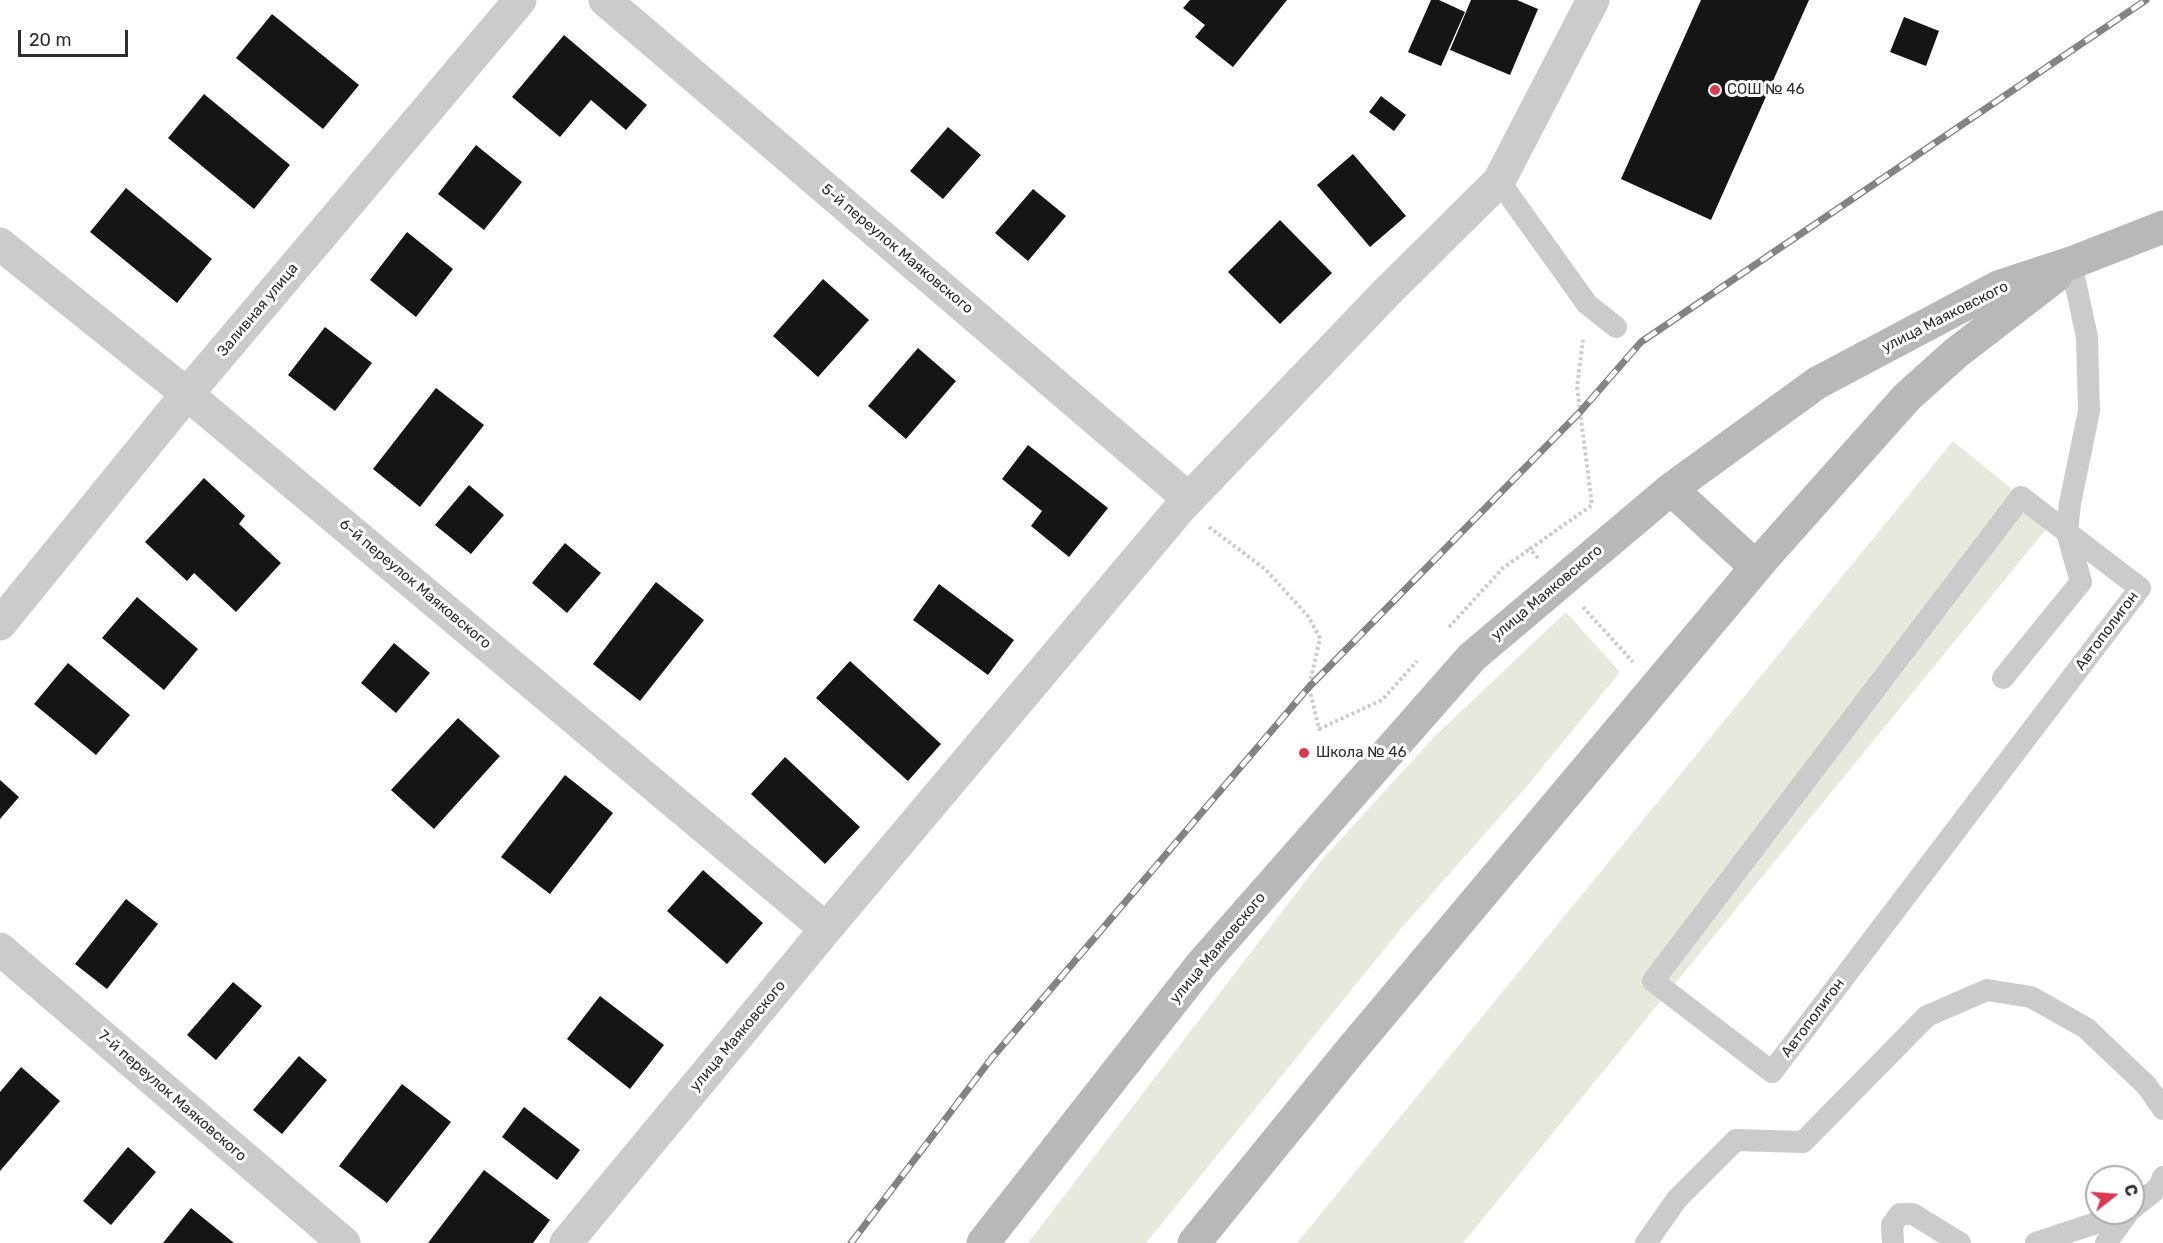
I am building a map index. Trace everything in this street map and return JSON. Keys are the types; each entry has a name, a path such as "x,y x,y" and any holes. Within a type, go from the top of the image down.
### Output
{"main road":[{"path":"2072,263 2163,227"},
{"name":"улица Маяковского","path":"983,1243 1201,965 1472,657 1671,489 1817,382 1998,287 2072,263"},
{"name":"улица Маяковского","path":"1194,1243 1347,1054 1756,567 1907,397 1956,353 2072,263"},
{"path":"1671,489 1756,567"}],"street":[{"name":"Заливная улица","path":"0,624 187,394 520,0"},
{"name":"5-й переулок Маяковского","path":"605,0 1186,502"},
{"name":"улица Маяковского","path":"566,1243 826,929 1186,502 1386,292 1499,181 1593,0"},
{"name":"6-й переулок Маяковского","path":"0,244 187,394 826,929"},
{"name":"7-й переулок Маяковского","path":"0,949 344,1243"}],"lane":[{"path":"1499,181 1587,304 1616,327"},
{"path":"2003,678 2081,582 2067,532 2070,503 2089,411 2087,337 2072,263"},
{"name":"Автополигон","path":"2021,497 2067,532 2140,588 1772,1072 1653,981 2021,497"},
{"path":"1646,1243 1677,1199 1736,1140 1803,1142 1927,1016 1987,990 2031,997 2086,1028 2147,1086 2163,1109"},
{"path":"2145,1198 2158,1187 2163,1177"},
{"path":"1878,1243 1893,1234 1900,1214 1913,1214 1960,1243"},
{"path":"2036,1243 2091,1225"},
{"path":"2106,1243 2119,1225"}],"path":[{"path":"1186,502 1265,569 1308,616 1320,638 1309,687 1319,729 1382,700 1422,656"},
{"path":"1446,629 1503,568 1530,549"}],"shaded area":[{"path":"1953,441 2052,522 1463,1243 1297,1243"},
{"path":"1566,612 1620,672 1527,786 1404,925 1146,1243 1028,1243 1321,861 1435,736"}],"building":[{"path":"1190,0 1287,0 1233,67 1195,37 1205,25 1183,8"},
{"path":"1431,0 1439,0 1465,12 1441,66 1408,52"},
{"path":"1471,0 1517,0 1538,9 1510,75 1450,50"},
{"name":"СОШ № 46","path":"1701,0 1809,0 1711,220 1621,179"},
{"path":"272,14 359,85 323,129 236,58"},
{"path":"1904,17 1939,31 1926,66 1890,52"},
{"path":"564,35 647,105 626,130 591,100 560,137 512,97"},
{"path":"204,94 290,165 254,209 168,138"},
{"path":"1381,96 1406,115 1394,131 1369,112"},
{"path":"948,127 981,155 943,199 910,171"},
{"path":"476,145 522,182 484,230 438,194"},
{"path":"1353,154 1406,216 1370,247 1317,185"},
{"path":"126,188 212,259 177,303 90,232"},
{"path":"1033,189 1066,216 1028,261 995,233"},
{"path":"1280,220 1332,273 1280,324 1228,272"},
{"path":"407,232 453,269 416,317 370,280"},
{"path":"823,279 869,320 818,377 773,336"},
{"path":"325,327 372,363 335,411 288,375"},
{"path":"918,348 956,381 906,439 868,406"},
{"path":"436,388 484,425 420,507 373,469"},
{"path":"1028,445 1108,508 1069,557 1031,526 1042,511 1002,479"},
{"path":"204,478 245,516 239,524 281,563 236,612 194,573 187,581 145,542"},
{"path":"469,485 504,515 471,554 435,525"},
{"path":"565,543 601,573 567,613 532,583"},
{"path":"656,582 704,620 640,701 593,664"},
{"path":"939,584 1014,640 988,675 913,620"},
{"path":"137,597 198,649 164,690 102,638"},
{"path":"394,643 430,673 396,713 361,683"},
{"path":"850,661 941,744 908,781 816,698"},
{"path":"68,663 130,715 96,755 34,704"},
{"path":"458,718 500,756 434,829 391,790"},
{"path":"785,757 860,827 825,864 751,794"},
{"path":"565,775 613,813 550,894 501,857"},
{"path":"0,780 19,797 0,819"},
{"path":"703,870 763,923 727,964 667,911"},
{"path":"126,899 158,924 107,989 75,964"},
{"path":"233,982 262,1006 216,1060 187,1035"},
{"path":"600,996 664,1045 630,1089 567,1039"},
{"path":"299,1056 327,1080 282,1134 253,1110"},
{"path":"21,1067 60,1101 0,1171 0,1092"},
{"path":"402,1084 451,1122 387,1203 339,1166"},
{"path":"524,1107 580,1150 557,1180 502,1137"},
{"path":"128,1147 156,1172 111,1225 83,1201"},
{"path":"484,1170 550,1220 533,1243 428,1243"},
{"path":"191,1208 234,1243 163,1243"}],"railway":[{"path":"851,1243 991,1059 1309,687 1580,412 1641,342 2146,0"}],"place":[{"name":"СОШ № 46","path":"1715,90"},
{"name":"Школа № 46","path":"1304,753"}]}
